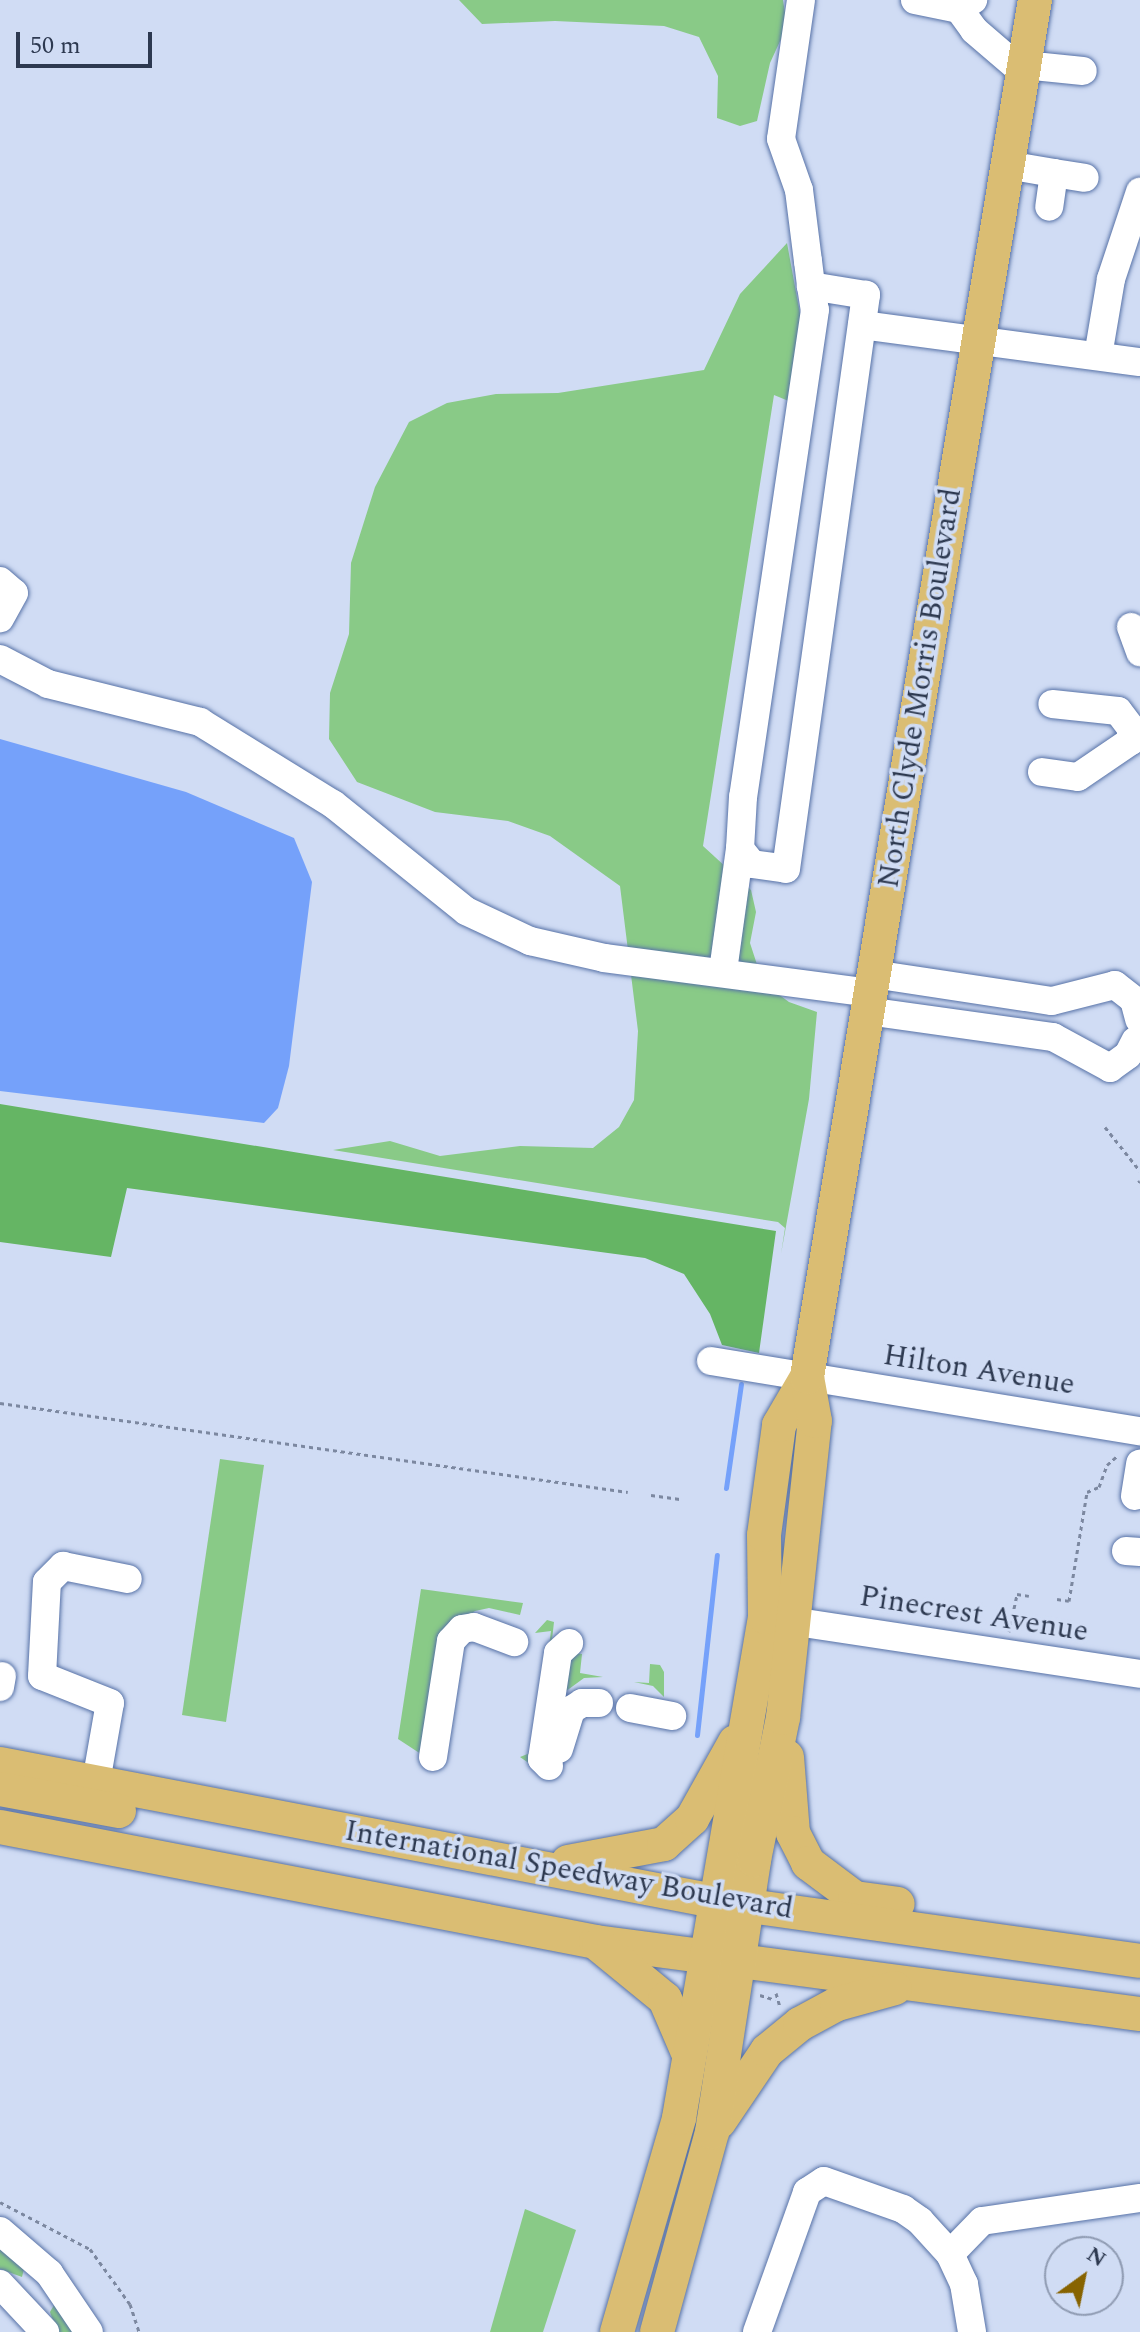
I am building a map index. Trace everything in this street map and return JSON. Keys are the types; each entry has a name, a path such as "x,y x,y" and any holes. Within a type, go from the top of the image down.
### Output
{"main road":[{"name":"North Clyde Morris Boulevard","path":"731,1903 783,1718 797,1622 815,1421 807,1377 1035,0"},
{"name":"North Clyde Morris Boulevard","path":"731,1903 749,1718 765,1617 764,1535 779,1425 807,1377"},
{"path":"540,1866 636,1853 664,1844 692,1819 749,1718"},
{"path":"783,1718 793,1833 808,1863 855,1898 1140,1939"},
{"name":"International Speedway Boulevard","path":"0,1764 731,1903 1140,1961"},
{"path":"0,1789 137,1814 171,1796"},
{"name":"International Speedway Boulevard","path":"0,1827 596,1942 1140,2014"},
{"path":"657,2332 712,2132 723,1960 731,1903"},
{"path":"596,1942 665,1999 689,2051 689,2063"},
{"path":"617,2332 679,2118 689,2063 723,1960"},
{"path":"712,2132 767,2051 800,2024 837,2004 910,1985"}],"street":[{"path":"723,971 740,849 743,797 815,310 799,190 781,139 801,0"},
{"path":"915,0 964,3 974,30 1024,68 1083,71"},
{"path":"1007,165 1085,178"},
{"path":"1049,207 1054,173"},
{"path":"1098,356 1111,279 1140,192"},
{"path":"740,849 752,864 786,869 866,295 811,286"},
{"path":"862,325 1140,362"},
{"path":"0,581 14,593 0,618"},
{"path":"0,659 48,684 200,722 333,804 440,892 496,927 566,952 870,993 1066,1043 1110,1068 1128,1055 1137,1030 1134,1000 1115,985 1052,1001 870,993"},
{"path":"1042,772 1078,777 1131,741 1131,728 1118,711 1052,704"},
{"path":"1066,1043 1073,1008 1086,992"},
{"name":"Hilton Avenue","path":"711,1361 807,1377 1134,1449"},
{"path":"1134,1449 1135,1496"},
{"path":"96,1782 110,1703 42,1676 47,1582 63,1566 128,1579"},
{"name":"Pinecrest Avenue","path":"797,1622 1140,1674"},
{"path":"433,1757 451,1641 462,1629 474,1627 519,1649"},
{"path":"569,1643 558,1653 542,1759 549,1772 557,1761 563,1724 571,1710 582,1703 599,1703"},
{"path":"630,1708 672,1716"},
{"path":"757,2332 813,2184 838,2183 903,2209 950,2254 964,2284 972,2332"},
{"path":"950,2254 982,2221 1140,2198"},
{"path":"0,2231 53,2279 89,2332"},
{"path":"22,2305 53,2279"},
{"path":"0,2284 45,2332"}],"path":[{"path":"1105,1127 1140,1171"},
{"path":"0,1403 628,1492"},
{"path":"1057,1599 1069,1601 1087,1492 1099,1487 1107,1465 1134,1449"},
{"path":"651,1495 680,1499"},
{"path":"1006,1653 1017,1594 1029,1596"},
{"path":"775,2000 778,1985"},
{"path":"759,1995 775,2000 784,2012"},
{"path":"0,2202 90,2249 130,2304 139,2332"}],"green space":[{"path":"459,0 783,0 787,26 770,63 757,121 740,126 717,118 718,76 699,37 664,26 555,21 482,24"},
{"path":"787,243 803,330 791,402 774,395 703,846 751,890 756,912 750,943 763,983 789,1002 817,1012 809,1099 781,1254 785,1228 778,1222 333,1150 390,1141 440,1156 520,1146 593,1148 619,1127 634,1100 638,1031 620,886 550,836 508,821 435,812 357,782 329,739 330,693 349,634 351,563 375,487 409,422 447,403 496,394 558,393 704,370 740,294"},
{"path":"0,1104 776,1231 759,1353 722,1345 710,1314 684,1274 645,1258 127,1188 111,1257 0,1242"},
{"path":"220,1459 264,1465 226,1722 182,1715"},
{"path":"421,1589 523,1603 520,1615 489,1608 475,1611 447,1632 424,1756 398,1739"},
{"path":"547,1620 554,1622 551,1649 582,1654 580,1673 603,1677 584,1678 558,1697 530,1764 520,1757 535,1751 551,1631 535,1633"},
{"path":"650,1664 660,1665 664,1672 664,1697 653,1686 634,1682 649,1683"},
{"path":"525,2209 576,2230 543,2332 490,2332"},
{"path":"0,2244 24,2269 22,2277 0,2269"},
{"path":"54,2305 80,2332 57,2332 50,2312"}],"water":[{"path":"0,739 186,792 294,838 312,882 289,1066 278,1108 264,1123 0,1091"}],"waterway":[{"path":"726,1488 741,1384"},
{"path":"697,1735 717,1555"}]}
